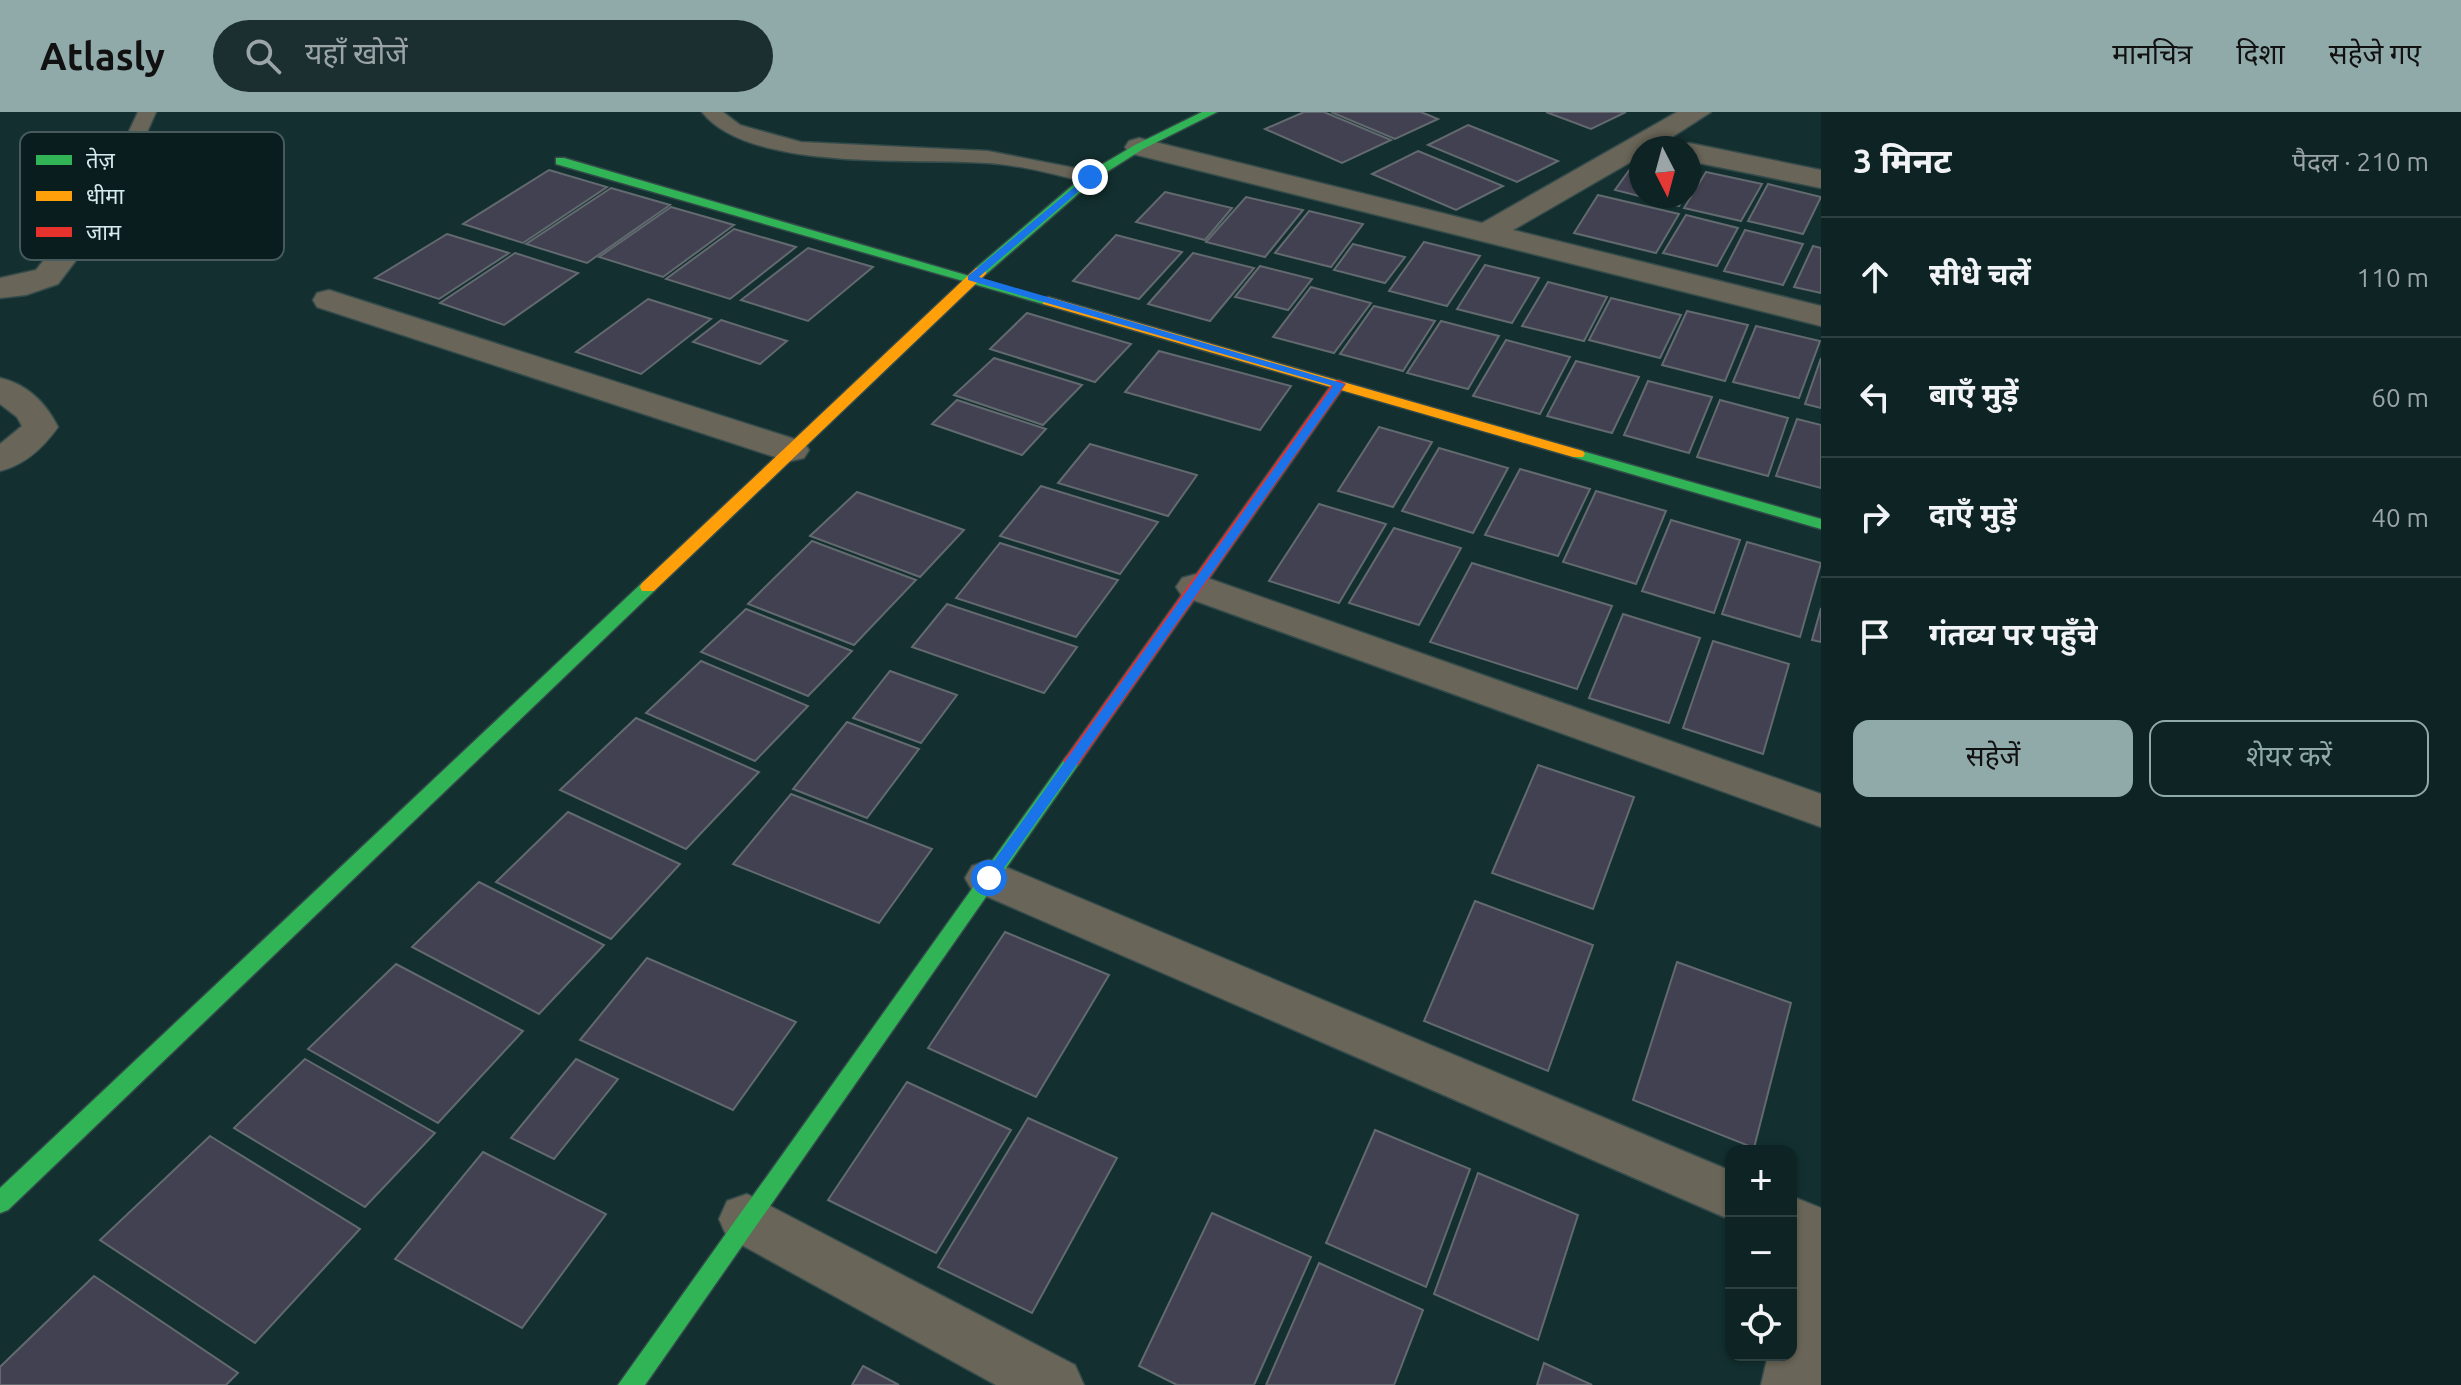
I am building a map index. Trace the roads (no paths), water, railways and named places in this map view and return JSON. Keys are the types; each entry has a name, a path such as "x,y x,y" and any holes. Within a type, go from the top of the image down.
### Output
{"street":[{"path":"0,1203 972,278 1090,177 1139,147 1211,112"},
{"path":"1667,136 1697,112"},
{"path":"1139,147 1821,316"},
{"path":"1701,154 1821,179"},
{"path":"1486,233 1629,159"},
{"path":"560,161 1821,524"},
{"path":"0,321 61,260"},
{"path":"0,288 39,281"},
{"path":"329,300 791,450"},
{"path":"630,1385 1339,384"},
{"path":"0,388 32,411 40,427 28,442 0,460"},
{"path":"1196,587 1821,811"},
{"path":"989,878 1725,1193"},
{"path":"747,1219 1054,1385"},
{"path":"1797,1224 1821,1234"},
{"path":"1791,1385 1821,1254"}],"lane":[{"path":"138,132 147,112"},
{"path":"711,112 752,136 796,148 990,157 1090,177"}]}
